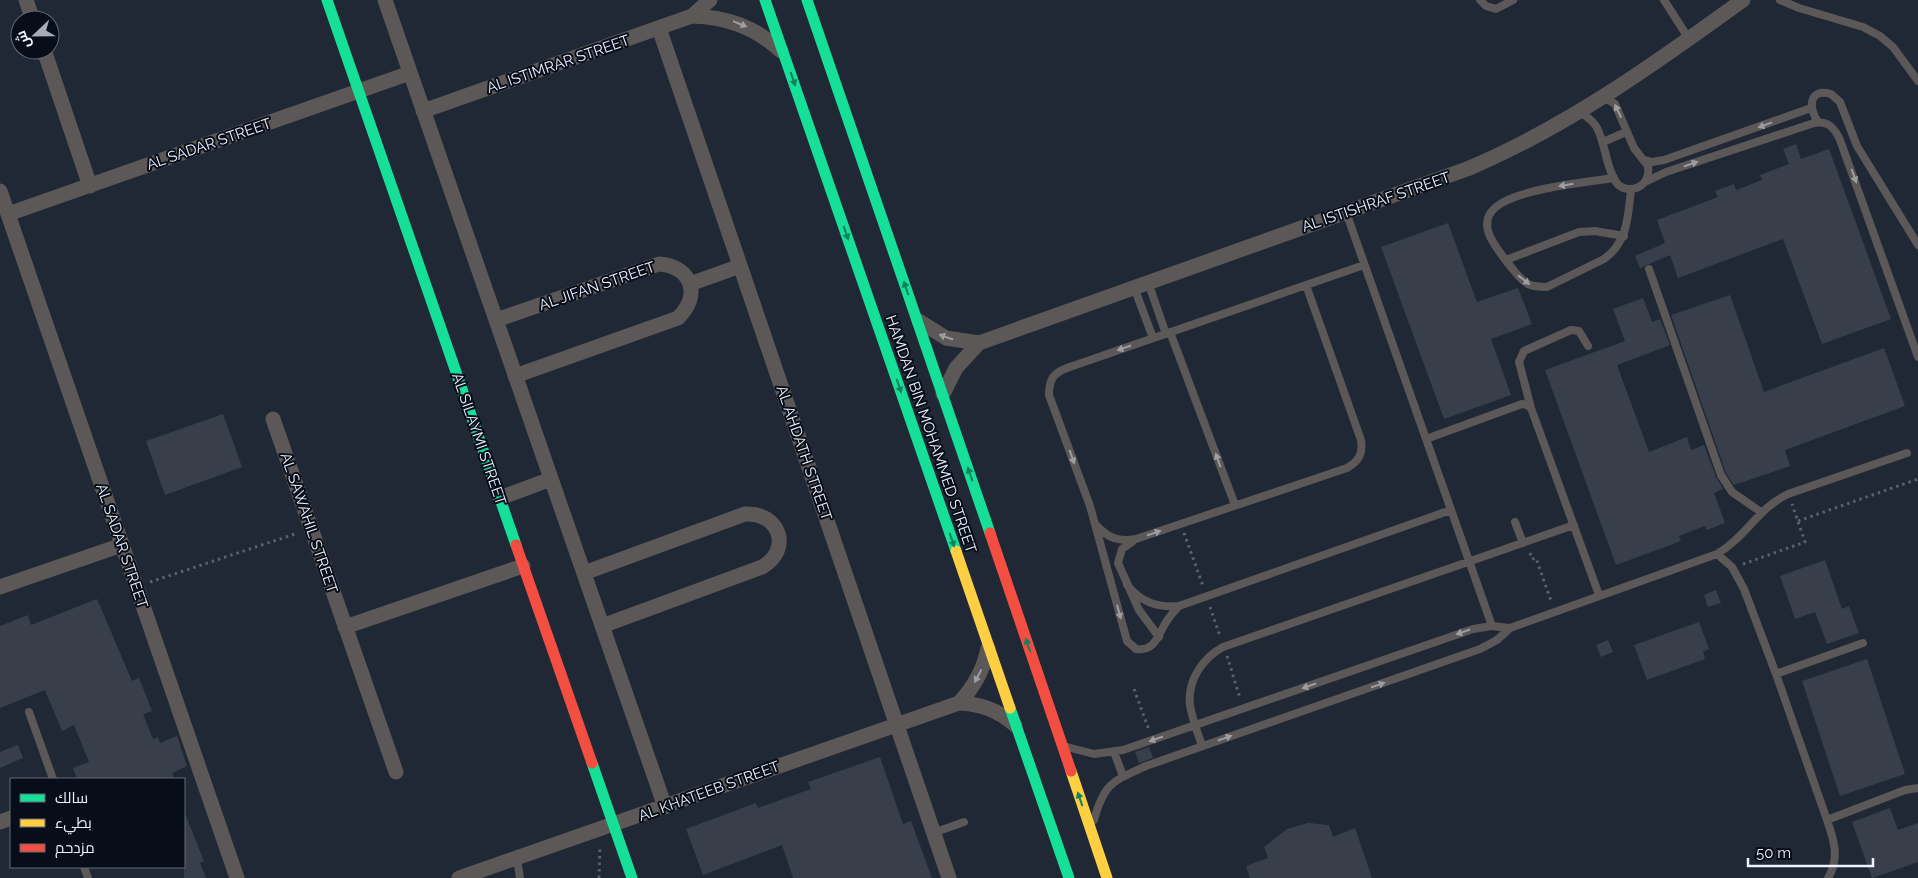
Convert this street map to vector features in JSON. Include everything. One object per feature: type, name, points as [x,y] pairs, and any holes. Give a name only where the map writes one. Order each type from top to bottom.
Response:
[{"type":"main road","name":"AL SILAYMI STREET","points":[[327,0],[632,878]]},
{"type":"main road","name":"HAMDAN BIN MOHAMMED STREET","points":[[765,0],[1069,878]]},
{"type":"main road","name":"HAMDAN BIN MOHAMMED STREET","points":[[807,0],[1107,878]]},
{"type":"street","points":[[385,0],[664,807]]},
{"type":"street","name":"AL ISTIMRAR STREET","points":[[423,111],[692,16],[710,0]]},
{"type":"street","name":"AL ISTISHRAF STREET","points":[[943,394],[956,368],[979,343],[1490,160],[1602,96],[1689,39],[1743,0]]},
{"type":"street","name":"AL ISTIMRAR STREET","points":[[692,16],[713,17],[752,29],[784,55]]},
{"type":"street","name":"AL AHDATH STREET","points":[[659,28],[948,878]]},
{"type":"street","points":[[47,60],[90,186]]},
{"type":"street","name":"AL SADAR STREET","points":[[8,214],[410,73]]},
{"type":"street","name":"AL SADAR STREET","points":[[0,191],[237,878]]},
{"type":"street","name":"AL JIFAN STREET","points":[[496,320],[659,264],[671,264],[679,269],[686,276],[690,284]]},
{"type":"street","points":[[515,376],[678,318],[686,310],[690,301],[690,284],[740,266]]},
{"type":"street","name":"AL ISTISHRAF STREET","points":[[917,320],[946,338],[979,343]]},
{"type":"street","name":"AL SAWAHIL STREET","points":[[273,419],[396,772]]},
{"type":"street","points":[[500,498],[551,479]]},
{"type":"street","points":[[584,573],[745,514],[764,516],[772,522],[777,530],[780,542],[778,551],[769,563],[762,567],[602,626]]},
{"type":"street","points":[[0,587],[122,545]]},
{"type":"street","points":[[345,627],[523,566]]},
{"type":"street","points":[[959,703],[968,693],[981,671],[988,645]]},
{"type":"street","name":"AL KHATEEB STREET","points":[[459,878],[959,703],[984,706],[1007,718],[1016,726]]},
{"type":"lane","points":[[1480,0],[1486,6],[1496,9],[1513,0]]},
{"type":"lane","points":[[1664,0],[1689,39]]},
{"type":"lane","points":[[1780,0],[1799,8],[1863,27],[1880,36],[1893,47],[1918,81]]},
{"type":"lane","points":[[1818,122],[1811,108],[1814,97],[1819,93],[1831,94],[1840,102],[1858,146],[1918,245]]},
{"type":"lane","points":[[1602,96],[1615,104],[1634,148],[1645,160],[1649,171],[1645,182]]},
{"type":"lane","points":[[1645,160],[1658,162],[1811,108]]},
{"type":"lane","points":[[1578,111],[1591,120],[1603,142],[1614,178],[1621,187],[1631,189],[1666,172],[1818,122],[1828,124],[1836,131],[1918,357]]},
{"type":"lane","points":[[1836,131],[1849,125]]},
{"type":"lane","points":[[1603,142],[1626,132]]},
{"type":"lane","points":[[1614,178],[1534,191],[1504,202],[1495,207],[1489,216],[1488,236],[1524,281],[1538,287],[1547,287],[1604,259],[1612,253],[1624,236],[1631,189]]},
{"type":"lane","points":[[1346,212],[1492,626]]},
{"type":"lane","points":[[1506,260],[1579,232],[1595,231],[1624,236]]},
{"type":"lane","points":[[1179,606],[1166,622],[1159,637],[1149,648],[1142,650],[1131,646],[1127,641],[1095,524],[1049,395],[1049,386],[1052,378],[1058,371],[1364,264]]},
{"type":"lane","points":[[1649,269],[1721,475],[1732,492],[1761,512]]},
{"type":"lane","points":[[1141,285],[1168,333],[1235,505]]},
{"type":"lane","points":[[1141,285],[1153,338]]},
{"type":"lane","points":[[1095,524],[1116,540],[1136,539],[1355,464],[1360,457],[1362,449],[1361,440],[1306,285]]},
{"type":"lane","points":[[1588,346],[1579,332],[1571,330],[1524,351],[1519,362],[1531,408],[1599,595]]},
{"type":"lane","points":[[1426,439],[1522,404],[1531,408]]},
{"type":"lane","points":[[1091,831],[1102,794],[1112,782],[1123,776],[1202,746],[1480,649],[1497,640],[1510,628],[1718,554],[1741,536],[1761,512],[1774,501],[1788,494],[1907,453]]},
{"type":"lane","points":[[1127,585],[1134,594],[1155,605],[1179,606],[1451,510]]},
{"type":"lane","points":[[1515,522],[1524,542]]},
{"type":"lane","points":[[1202,746],[1190,705],[1190,696],[1198,671],[1209,657],[1224,647],[1574,525]]},
{"type":"lane","points":[[1136,539],[1122,549],[1118,557],[1118,563],[1120,571],[1147,622],[1159,637]]},
{"type":"lane","points":[[1718,554],[1732,567],[1744,589],[1835,843],[1835,858],[1828,878]]},
{"type":"lane","points":[[1062,745],[1094,754],[1114,752],[1473,629],[1492,626],[1510,628]]},
{"type":"lane","points":[[1776,674],[1863,643]]},
{"type":"lane","points":[[29,712],[53,778]]},
{"type":"lane","points":[[1114,752],[1123,776]]},
{"type":"lane","points":[[1827,820],[1905,790],[1918,788]]},
{"type":"lane","points":[[933,833],[964,822]]},
{"type":"lane","points":[[517,858],[520,878]]},
{"type":"path","points":[[1798,521],[1918,479]]},
{"type":"path","points":[[1732,567],[1805,542],[1788,494]]},
{"type":"path","points":[[1181,524],[1244,708]]},
{"type":"path","points":[[136,586],[311,528]]},
{"type":"path","points":[[1524,542],[1532,559],[1536,558],[1554,611]]},
{"type":"path","points":[[1134,689],[1153,740]]},
{"type":"building","points":[[1796,144],[1801,159],[1829,149],[1891,319],[1822,344],[1783,239],[1678,278],[1670,255],[1640,268],[1635,256],[1665,243],[1657,220],[1718,197],[1715,191],[1734,184],[1736,190],[1762,180],[1760,175],[1789,164],[1783,149]]},
{"type":"building","points":[[1448,223],[1477,302],[1518,288],[1532,324],[1491,339],[1511,395],[1444,419],[1381,247]]},
{"type":"building","points":[[1730,295],[1764,392],[1884,348],[1905,406],[1785,450],[1790,466],[1734,485],[1726,473],[1671,315]]},
{"type":"building","points":[[1643,298],[1652,322],[1660,319],[1670,345],[1617,365],[1649,452],[1687,437],[1691,450],[1704,445],[1716,477],[1723,489],[1714,493],[1725,523],[1707,530],[1705,526],[1679,536],[1681,541],[1616,565],[1545,370],[1625,341],[1613,309]]},
{"type":"building","points":[[223,414],[242,467],[165,495],[146,441]]},
{"type":"building","points":[[1825,560],[1842,609],[1849,606],[1859,633],[1827,644],[1815,612],[1795,619],[1780,576]]},
{"type":"building","points":[[1716,590],[1721,603],[1708,607],[1704,595]]},
{"type":"building","points":[[97,599],[132,681],[139,678],[152,711],[143,714],[153,739],[158,737],[160,743],[177,736],[187,766],[172,773],[174,778],[77,778],[73,768],[89,762],[74,725],[62,731],[45,690],[0,708],[0,626],[28,615],[31,625]]},
{"type":"building","points":[[1699,622],[1709,649],[1703,652],[1705,659],[1647,680],[1634,645]]},
{"type":"building","points":[[1608,640],[1613,652],[1601,657],[1596,645]]},
{"type":"building","points":[[1867,659],[1905,774],[1840,796],[1802,681]]},
{"type":"building","points":[[18,745],[23,758],[0,768],[0,752]]},
{"type":"building","points":[[1149,747],[1153,758],[1139,763],[1135,752]]},
{"type":"building","points":[[880,757],[903,824],[911,821],[932,878],[793,878],[782,845],[703,875],[686,829],[756,803],[758,808],[811,789],[808,782]]},
{"type":"building","points":[[1890,808],[1898,830],[1918,823],[1918,862],[1872,878],[1852,822]]},
{"type":"building","points":[[185,814],[204,861],[200,863],[206,878],[184,878]]},
{"type":"building","points":[[1308,823],[1329,825],[1333,837],[1355,828],[1372,878],[1250,878],[1246,866],[1268,858],[1264,847],[1287,829]]},
{"type":"traffic: fast","points":[[327,0],[516,545]]},
{"type":"traffic: fast","points":[[765,0],[956,551]]},
{"type":"traffic: fast","points":[[807,0],[990,533]]},
{"type":"traffic: fast","points":[[1010,708],[1069,878]]},
{"type":"traffic: fast","points":[[592,763],[632,878]]},
{"type":"traffic: slow","points":[[956,551],[1010,708]]},
{"type":"traffic: slow","points":[[1071,771],[1107,878]]},
{"type":"traffic: jam","points":[[990,533],[1071,771]]},
{"type":"traffic: jam","points":[[516,545],[592,763]]}]
